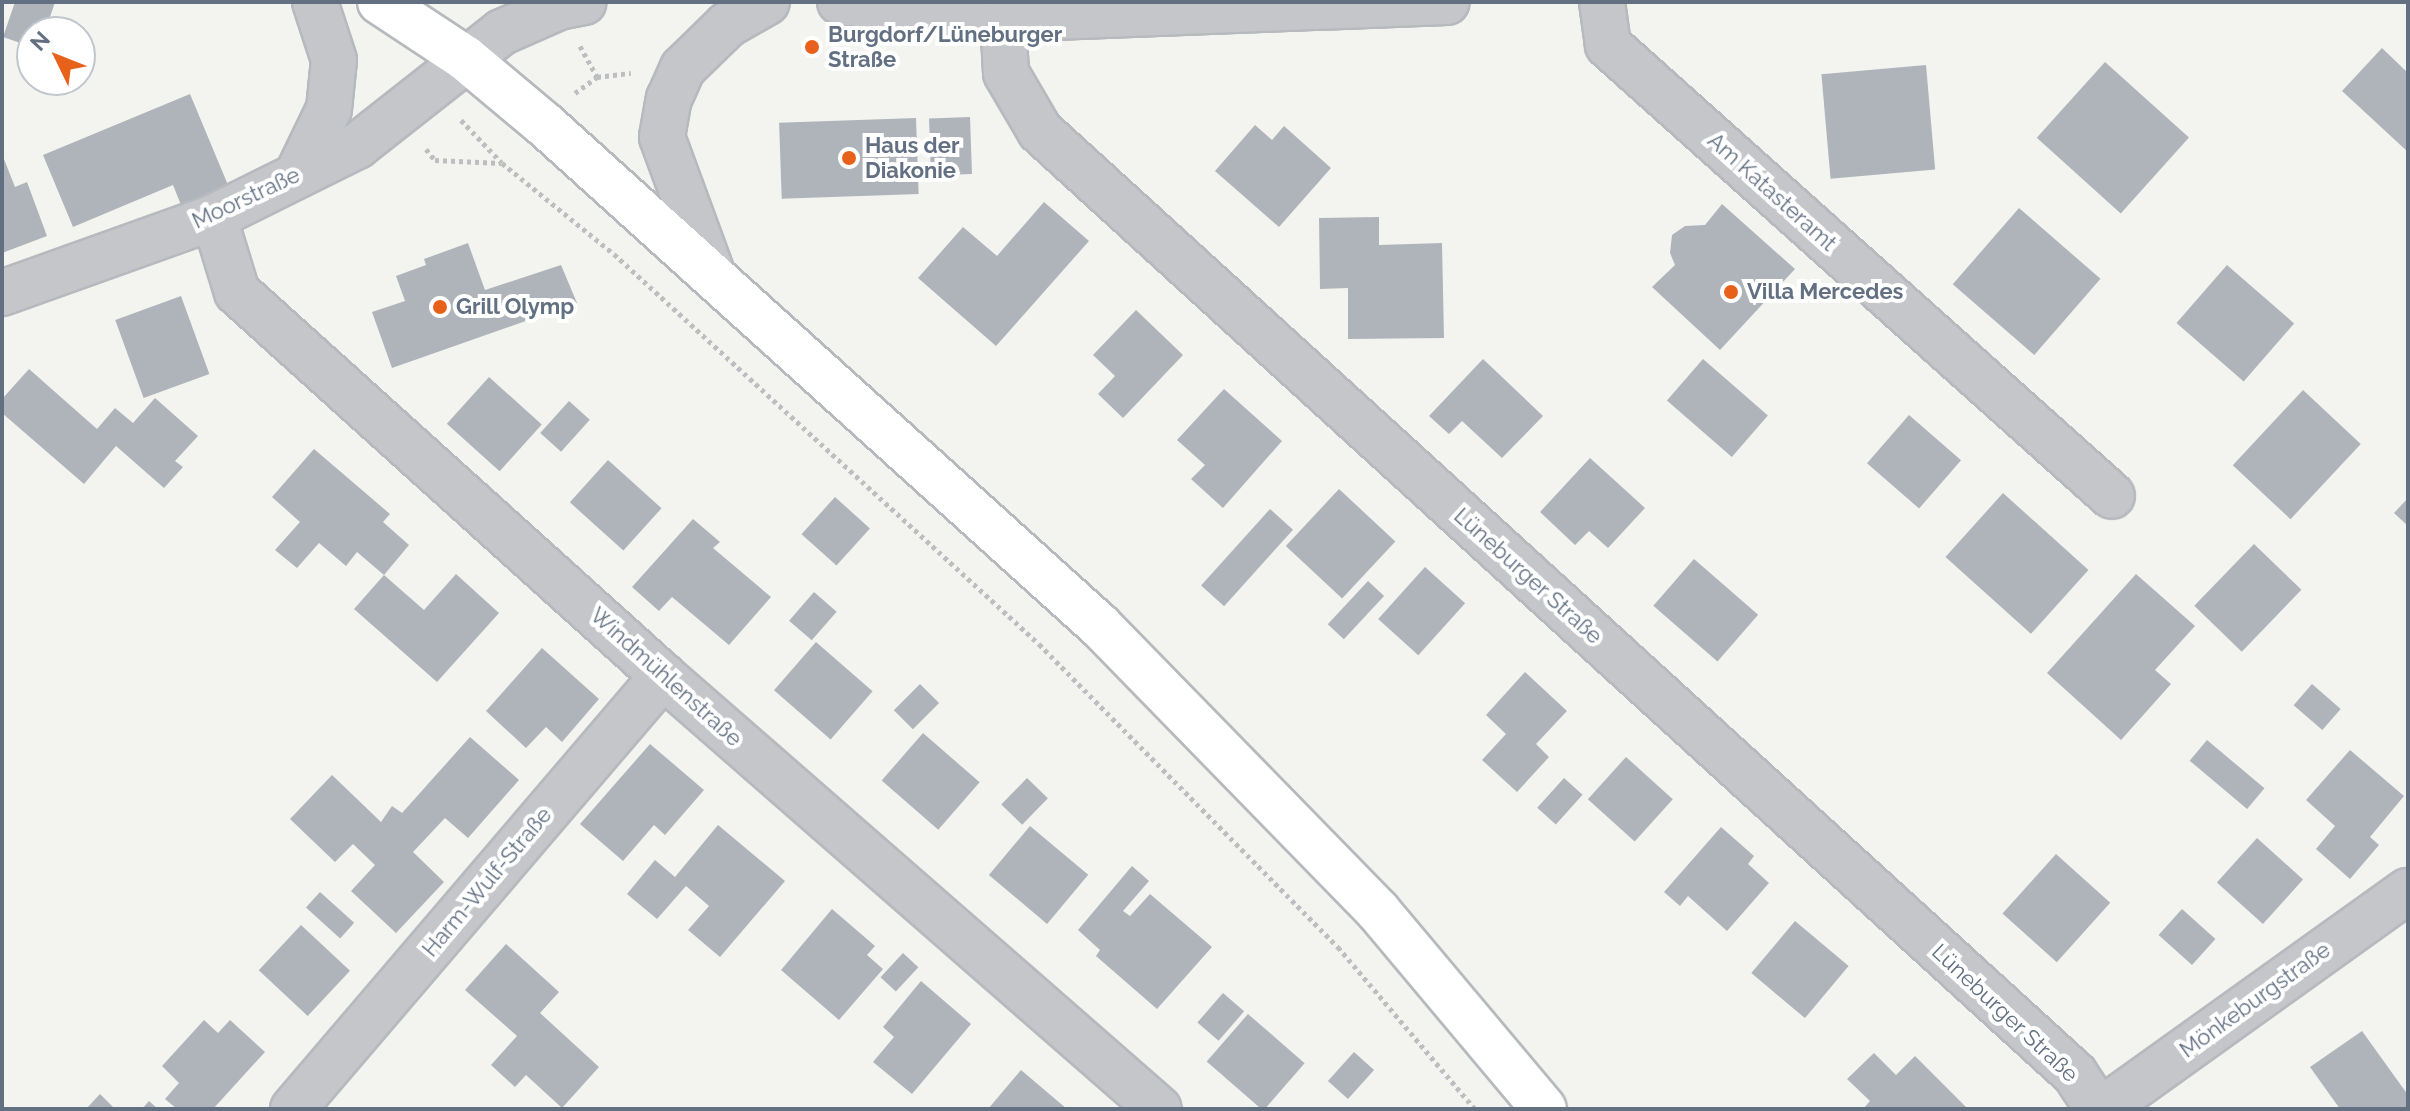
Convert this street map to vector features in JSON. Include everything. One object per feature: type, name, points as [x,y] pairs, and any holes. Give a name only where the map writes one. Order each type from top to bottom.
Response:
[{"type":"main road","points":[[380,2],[465,58],[712,273],[1111,637],[1378,911],[1544,1109]]},
{"type":"street","points":[[298,173],[329,109],[334,60],[315,2]]},
{"type":"street","name":"Moorstraße","points":[[2,293],[214,217],[357,146],[400,115],[425,89],[502,32],[559,7],[584,2]]},
{"type":"street","points":[[712,273],[662,137],[669,99],[683,68],[727,25],[767,2]]},
{"type":"street","points":[[840,2],[1003,19],[1447,2]]},
{"type":"street","name":"Am Katasteramt","points":[[1602,2],[1608,45],[2112,496]]},
{"type":"street","name":"Lüneburger Straße","points":[[1003,19],[1006,73],[1040,131],[2075,1074],[2100,1109]]},
{"type":"street","name":"Windmühlenstraße","points":[[214,217],[237,292],[663,676],[1159,1109]]},
{"type":"street","name":"Harm-Wulf-Straße","points":[[313,1102],[663,676]]},
{"type":"street","name":"Mönkeburgstraße","points":[[2100,1109],[2408,891]]},
{"type":"path","points":[[425,89],[502,163],[614,254],[1039,644],[1338,947],[1475,1109]]},
{"type":"path","points":[[502,163],[509,158]]},
{"type":"building","points":[[15,2],[55,2],[50,16],[16,16],[16,41],[3,37]]},
{"type":"building","points":[[2382,48],[2408,73],[2408,152],[2342,91]]},
{"type":"building","points":[[2105,62],[2189,138],[2121,213],[2037,138]]},
{"type":"building","points":[[1926,65],[1935,170],[1831,179],[1821,74]]},
{"type":"building","points":[[190,94],[228,185],[181,205],[173,185],[73,227],[43,155]]},
{"type":"building","points":[[970,117],[972,174],[931,175],[929,118]]},
{"type":"building","name":"Haus der Diakonie","points":[[916,118],[919,194],[782,199],[779,123]]},
{"type":"building","points":[[1255,125],[1272,140],[1284,126],[1331,168],[1279,227],[1215,171]]},
{"type":"building","points":[[2,154],[15,187],[27,182],[47,236],[2,253]]},
{"type":"building","points":[[1044,202],[1089,241],[996,346],[918,278],[963,227],[997,256]]},
{"type":"building","points":[[1722,204],[1795,269],[1720,350],[1652,287],[1675,265],[1670,253],[1672,235],[1685,226],[1705,225]]},
{"type":"building","points":[[2019,208],[2101,279],[2034,355],[1953,284]]},
{"type":"building","points":[[1379,217],[1379,245],[1442,243],[1444,338],[1348,339],[1348,288],[1320,289],[1319,218]]},
{"type":"building","name":"Grill Olymp","points":[[468,243],[485,290],[561,265],[577,303],[392,368],[372,312],[405,301],[396,276],[426,265],[424,259]]},
{"type":"building","points":[[2227,265],[2294,323],[2244,382],[2176,323]]},
{"type":"building","points":[[181,296],[209,374],[144,398],[115,320]]},
{"type":"building","points":[[1136,310],[1183,355],[1123,418],[1098,394],[1115,376],[1093,355]]},
{"type":"building","points":[[1483,359],[1543,416],[1502,458],[1462,421],[1449,434],[1429,416]]},
{"type":"building","points":[[1703,359],[1768,415],[1732,457],[1667,401]]},
{"type":"building","points":[[29,369],[97,429],[115,408],[133,423],[155,398],[198,436],[175,461],[183,467],[164,488],[116,446],[84,484],[2,413],[2,399]]},
{"type":"building","points":[[489,377],[542,425],[500,471],[447,424]]},
{"type":"building","points":[[1224,389],[1282,441],[1223,508],[1191,479],[1205,465],[1177,440]]},
{"type":"building","points":[[2303,390],[2361,444],[2291,519],[2233,465]]},
{"type":"building","points":[[569,401],[590,420],[561,452],[540,433]]},
{"type":"building","points":[[1909,415],[1961,460],[1919,509],[1867,463]]},
{"type":"building","points":[[314,449],[390,514],[383,522],[409,545],[384,575],[357,552],[346,566],[319,543],[297,568],[275,550],[300,522],[272,497]]},
{"type":"building","points":[[1590,458],[1645,508],[1608,548],[1589,531],[1575,545],[1540,512]]},
{"type":"building","points":[[608,460],[662,508],[623,551],[570,502]]},
{"type":"building","points":[[1339,489],[1395,542],[1342,599],[1286,546]]},
{"type":"building","points":[[2003,493],[2088,570],[2031,634],[1945,557]]},
{"type":"building","points":[[835,497],[870,528],[836,566],[802,534]]},
{"type":"building","points":[[2408,498],[2408,526],[2394,513]]},
{"type":"building","points":[[1270,509],[1293,530],[1224,606],[1201,586]]},
{"type":"building","points":[[693,519],[720,542],[713,548],[771,597],[729,645],[672,597],[659,611],[632,587]]},
{"type":"building","points":[[2254,544],[2301,590],[2242,652],[2194,606]]},
{"type":"building","points":[[1694,559],[1758,615],[1717,662],[1653,606]]},
{"type":"building","points":[[1425,567],[1465,603],[1418,655],[1378,619]]},
{"type":"building","points":[[456,574],[499,613],[437,682],[354,609],[384,575],[424,610]]},
{"type":"building","points":[[2136,574],[2195,626],[2155,670],[2171,684],[2121,740],[2047,673]]},
{"type":"building","points":[[1368,581],[1384,596],[1344,639],[1328,624]]},
{"type":"building","points":[[814,592],[837,612],[812,640],[789,621]]},
{"type":"building","points":[[816,642],[873,691],[831,740],[774,690]]},
{"type":"building","points":[[542,648],[599,699],[562,742],[546,727],[526,748],[486,711]]},
{"type":"building","points":[[1525,672],[1567,711],[1536,744],[1549,757],[1517,792],[1482,760],[1506,734],[1486,715]]},
{"type":"building","points":[[920,684],[939,703],[913,729],[894,710]]},
{"type":"building","points":[[2312,684],[2341,709],[2322,730],[2294,705]]},
{"type":"building","points":[[923,733],[980,782],[938,830],[882,781]]},
{"type":"building","points":[[470,737],[519,780],[468,838],[445,818],[413,852],[444,882],[396,933],[351,891],[375,865],[353,844],[335,862],[290,819],[332,775],[381,822],[392,806],[402,813]]},
{"type":"building","points":[[2207,740],[2264,788],[2247,809],[2190,761]]},
{"type":"building","points":[[650,744],[704,790],[665,835],[654,825],[623,861],[580,824]]},
{"type":"building","points":[[2350,750],[2404,796],[2370,837],[2379,845],[2350,879],[2316,849],[2335,826],[2306,800]]},
{"type":"building","points":[[1626,757],[1673,799],[1635,842],[1588,799]]},
{"type":"building","points":[[1027,778],[1048,798],[1022,825],[1001,805]]},
{"type":"building","points":[[1564,778],[1583,795],[1556,824],[1537,808]]},
{"type":"building","points":[[718,825],[785,881],[720,957],[688,930],[709,906],[686,886],[657,919],[627,894],[655,860],[675,877]]},
{"type":"building","points":[[1030,826],[1088,875],[1047,924],[989,875]]},
{"type":"building","points":[[1721,827],[1754,856],[1748,864],[1769,883],[1727,931],[1688,896],[1680,906],[1664,892]]},
{"type":"building","points":[[2257,838],[2303,879],[2263,924],[2217,883]]},
{"type":"building","points":[[2056,854],[2110,903],[2057,962],[2002,913]]},
{"type":"building","points":[[1132,866],[1149,881],[1123,911],[1130,916],[1150,894],[1212,947],[1157,1009],[1096,956],[1100,950],[1078,930]]},
{"type":"building","points":[[320,892],[354,923],[340,938],[306,908]]},
{"type":"building","points":[[832,909],[875,946],[867,955],[883,969],[839,1020],[781,970]]},
{"type":"building","points":[[2182,909],[2215,939],[2192,965],[2159,935]]},
{"type":"building","points":[[1795,921],[1849,966],[1805,1018],[1751,973]]},
{"type":"building","points":[[301,925],[350,971],[308,1016],[259,970]]},
{"type":"building","points":[[506,944],[559,992],[540,1013],[599,1067],[562,1108],[526,1075],[515,1087],[491,1065],[517,1036],[465,990]]},
{"type":"building","points":[[903,953],[918,967],[896,991],[880,977]]},
{"type":"building","points":[[921,981],[971,1024],[912,1094],[873,1062],[894,1037],[883,1027]]},
{"type":"building","points":[[1223,993],[1244,1011],[1219,1041],[1197,1022]]},
{"type":"building","points":[[1248,1014],[1305,1063],[1265,1109],[1261,1109],[1207,1062]]},
{"type":"building","points":[[204,1020],[218,1033],[230,1020],[265,1052],[213,1109],[177,1109],[165,1099],[179,1083],[162,1066]]},
{"type":"building","points":[[2362,1031],[2408,1095],[2408,1109],[2340,1109],[2310,1067]]},
{"type":"building","points":[[1354,1052],[1374,1070],[1348,1099],[1328,1081]]},
{"type":"building","points":[[1874,1053],[1896,1075],[1915,1056],[1968,1109],[1863,1109],[1870,1101],[1847,1079]]},
{"type":"building","points":[[1021,1070],[1067,1109],[988,1109]]},
{"type":"building","points":[[100,1094],[115,1109],[86,1109]]},
{"type":"building","points":[[149,1101],[158,1109],[142,1109]]},
{"type":"place","name":"Burgdorf/Lüneburger Straße","points":[[812,47]]},
{"type":"place","name":"Haus der Diakonie","points":[[849,158]]},
{"type":"place","name":"Villa Mercedes","points":[[1731,292]]},
{"type":"place","name":"Grill Olymp","points":[[440,307]]}]
